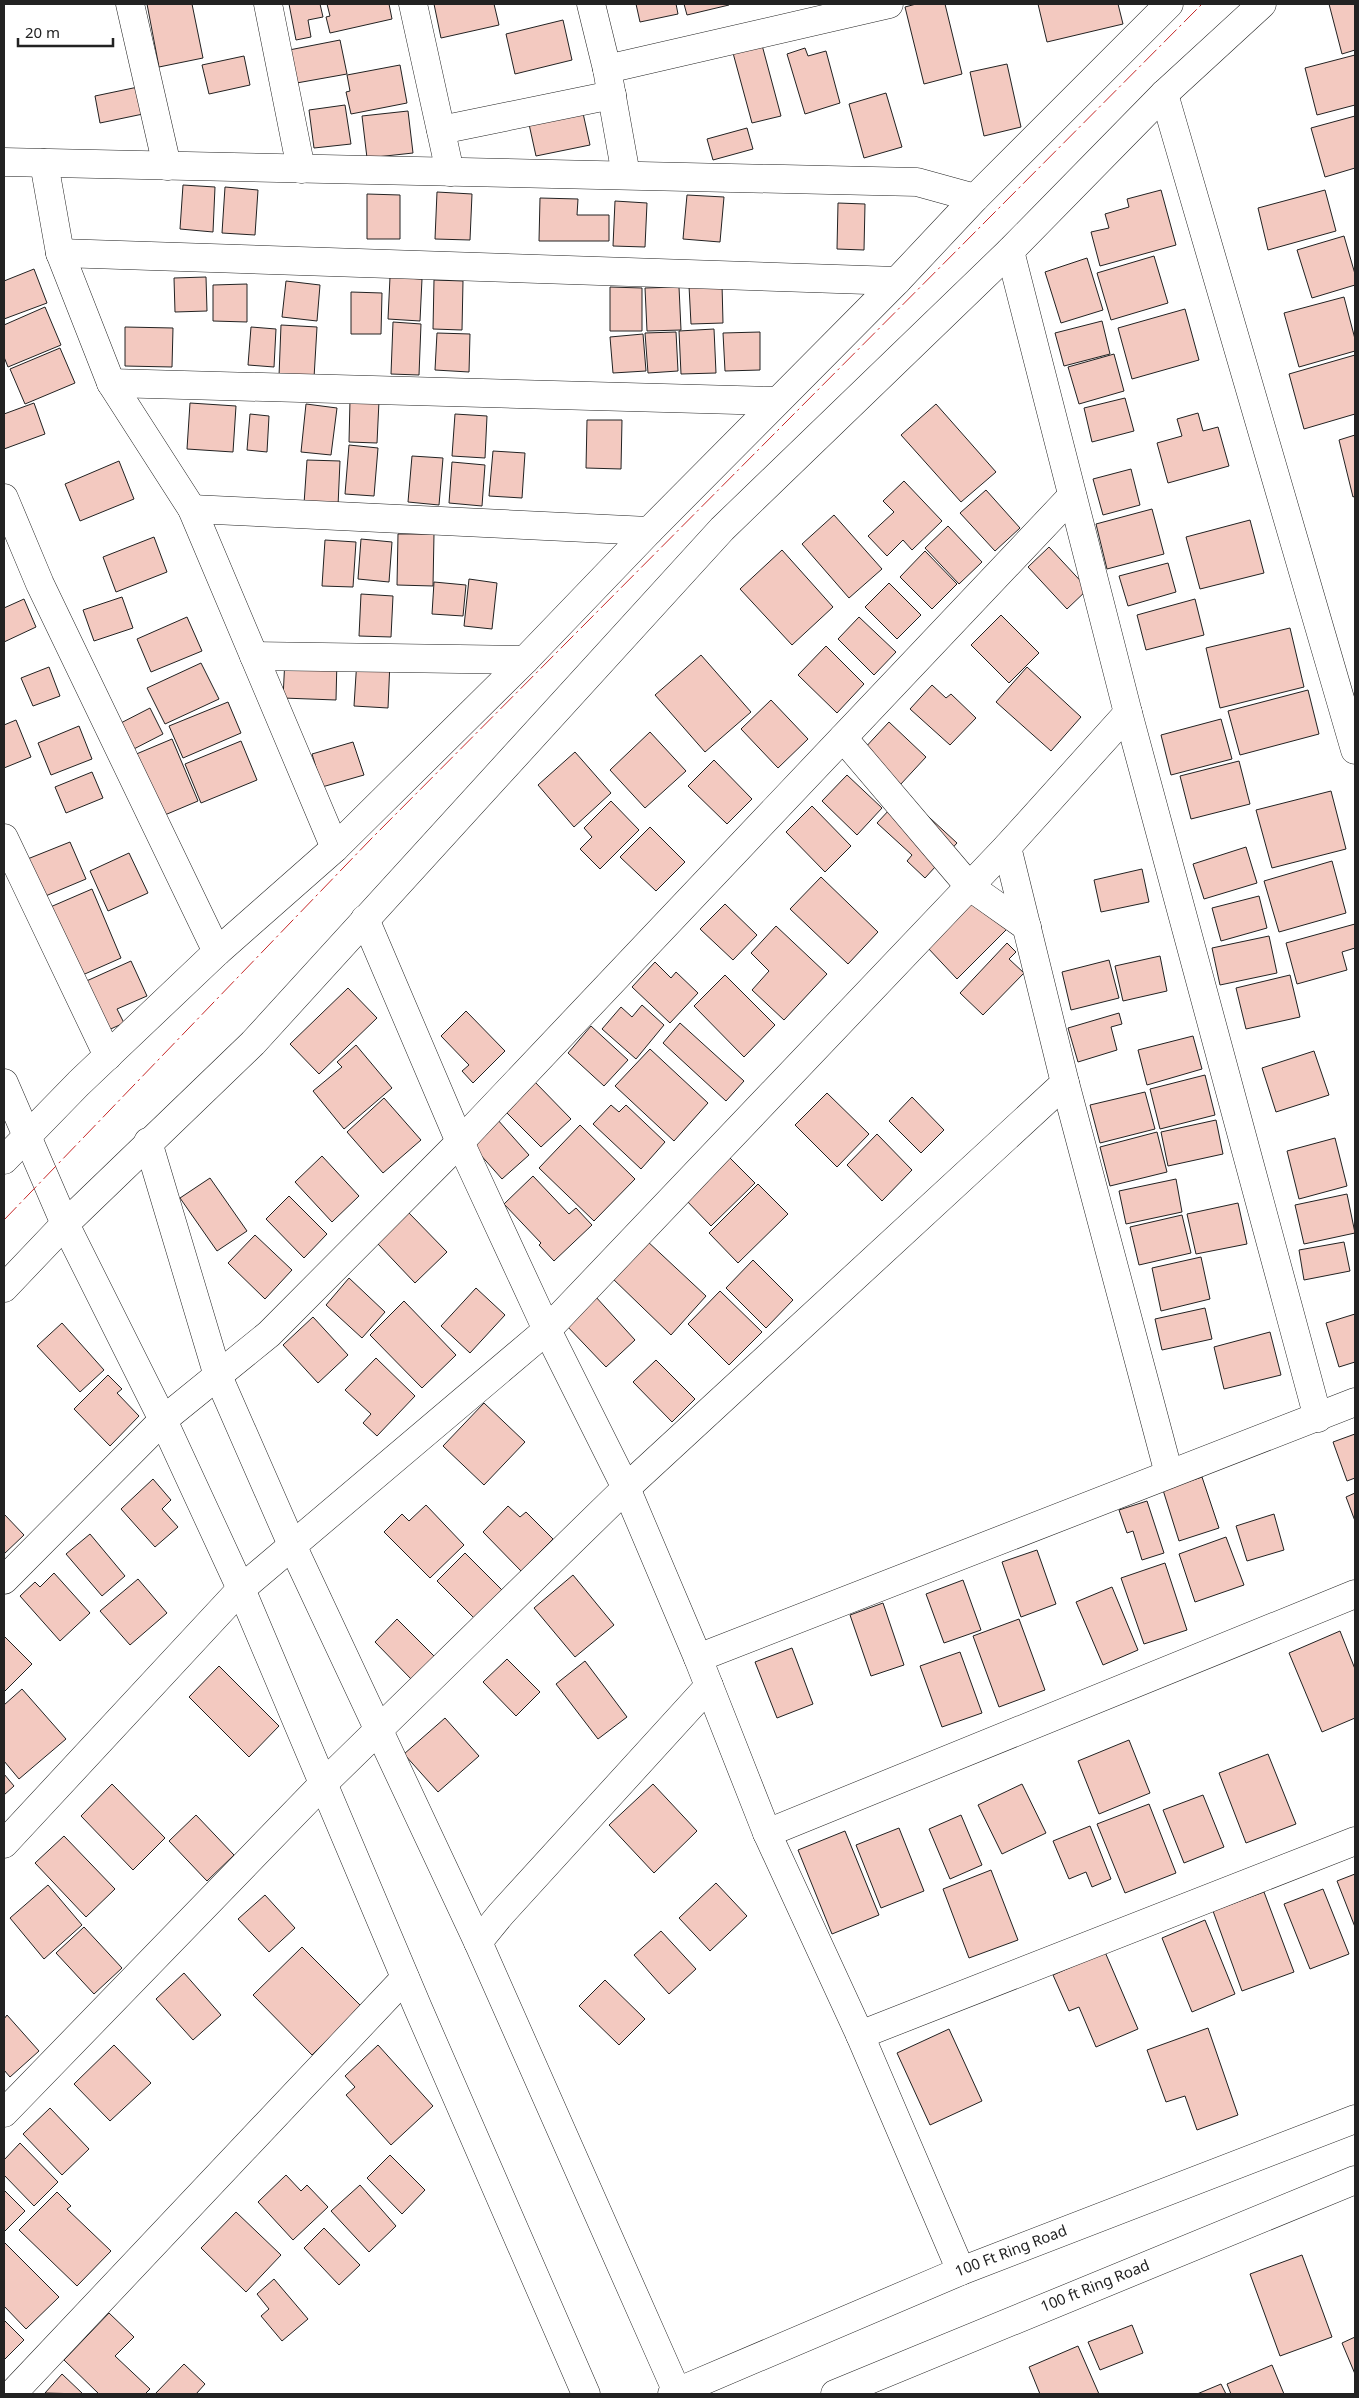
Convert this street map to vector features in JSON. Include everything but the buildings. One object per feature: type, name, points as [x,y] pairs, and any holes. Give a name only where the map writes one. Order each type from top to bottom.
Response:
[{"type":"street","points":[[130,4],[167,166]]},
{"type":"street","points":[[268,4],[301,169]]},
{"type":"street","points":[[413,4],[450,172]]},
{"type":"street","points":[[591,4],[610,82],[626,175]]},
{"type":"street","points":[[441,130],[889,4]]},
{"type":"street","points":[[4,1160],[79,1083],[217,952],[334,848],[525,660],[648,530],[897,281],[975,198],[1169,4]]},
{"type":"street","points":[[4,1288],[65,1224],[86,1206],[148,1142],[253,1043],[722,529],[1010,251],[1164,94],[1262,4]]},
{"type":"street","points":[[1164,94],[1355,750]]},
{"type":"street","points":[[4,162],[917,182],[975,198]]},
{"type":"street","points":[[44,163],[60,253],[111,383],[192,509],[334,848]]},
{"type":"street","points":[[1010,251],[1128,713],[1318,1418]]},
{"type":"street","points":[[60,253],[897,281]]},
{"type":"street","points":[[111,383],[777,401]]},
{"type":"street","points":[[4,1580],[163,1420],[269,1334],[460,1142],[1072,496]]},
{"type":"street","points":[[4,498],[40,584],[217,952]]},
{"type":"street","points":[[192,509],[648,530]]},
{"type":"street","points":[[254,656],[525,660]]},
{"type":"street","points":[[4,1844],[241,1588],[547,1330],[1007,847],[1128,713]]},
{"type":"street","points":[[843,738],[970,886],[1026,928]]},
{"type":"street","points":[[4,838],[108,1056]]},
{"type":"street","points":[[1007,847],[1065,1083],[1169,1474]]},
{"type":"street","points":[[365,920],[460,1142],[547,1330],[626,1488],[698,1658],[767,1833],[860,2035],[961,2271]]},
{"type":"street","points":[[4,1083],[36,1127],[65,1224],[163,1420],[241,1588],[405,1978],[586,2394]]},
{"type":"street","points":[[4,2113],[323,1784],[626,1488],[1065,1083]]},
{"type":"street","points":[[148,1142],[218,1376],[292,1545],[478,1942],[674,2393]]},
{"type":"street","points":[[698,1658],[1355,1402]]},
{"type":"street","points":[[767,1833],[1355,1594]]},
{"type":"street","points":[[478,1942],[501,1914],[709,1686]]},
{"type":"street","points":[[860,2035],[1355,1841]]},
{"type":"street","points":[[12,2394],[405,1978]]},
{"type":"street","name":"100 Ft Ring Road","points":[[674,2393],[961,2271],[1355,2119]]},
{"type":"street","name":"100 ft Ring Road","points":[[835,2394],[1355,2180]]},
{"type":"power","points":[[4,1220],[371,839],[1202,4]]}]
